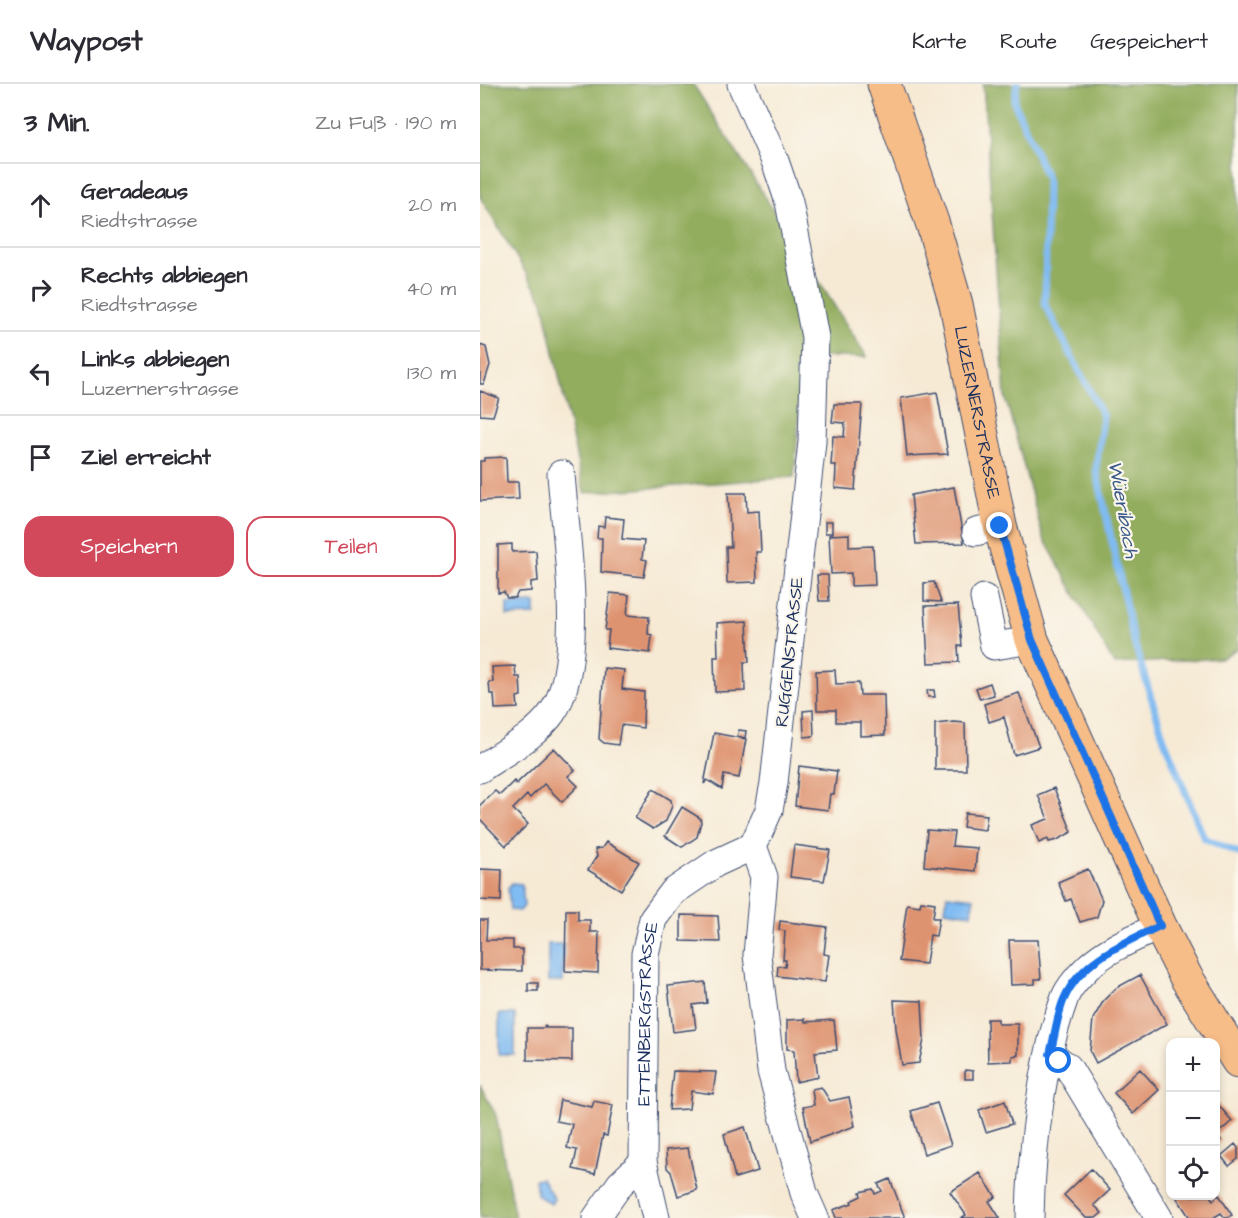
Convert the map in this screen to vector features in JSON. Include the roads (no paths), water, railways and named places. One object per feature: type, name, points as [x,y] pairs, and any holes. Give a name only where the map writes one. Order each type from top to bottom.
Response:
[{"type":"main road","name":"LUZERNERSTRASSE","points":[[884,84],[933,225],[956,304],[973,383],[988,529],[1032,640],[1160,926],[1186,977],[1238,1061]]},
{"type":"street","name":"RUGGENSTRASSE","points":[[741,84],[775,161],[789,202],[815,337],[812,442],[774,783],[769,810],[753,846]]},
{"type":"street","points":[[480,769],[530,735],[553,712],[568,675],[573,636],[561,474]]},
{"type":"street","points":[[984,598],[994,646],[1032,640]]},
{"type":"street","name":"ETTENBERGSTRASSE","points":[[656,1218],[643,1162],[645,954],[653,919],[673,892],[716,862],[753,846]]},
{"type":"street","points":[[753,846],[764,877],[757,955],[771,1071],[804,1193],[814,1218]]},
{"type":"street","points":[[1030,1218],[1035,1137],[1050,1054],[1064,998],[1087,968],[1103,954],[1160,926]]},
{"type":"street","points":[[1050,1054],[1068,1067],[1159,1218]]},
{"type":"street","points":[[596,1218],[620,1184],[643,1162]]},
{"type":"water","points":[[535,603],[535,615],[507,616],[507,604]]},
{"type":"water","points":[[512,883],[522,884],[524,906],[520,911],[510,910],[508,888]]},
{"type":"water","points":[[947,895],[974,898],[971,914],[945,910]]},
{"type":"water","points":[[548,944],[563,944],[563,982],[548,982]]},
{"type":"water","points":[[499,1014],[515,1014],[515,1055],[499,1055]]},
{"type":"water","points":[[542,1178],[554,1199],[551,1204],[537,1195],[535,1179]]},
{"type":"waterway","name":"Wüeribach","points":[[1017,84],[1014,102],[1047,179],[1045,305],[1103,416],[1096,469],[1134,642],[1164,739],[1204,838],[1238,853]]}]
